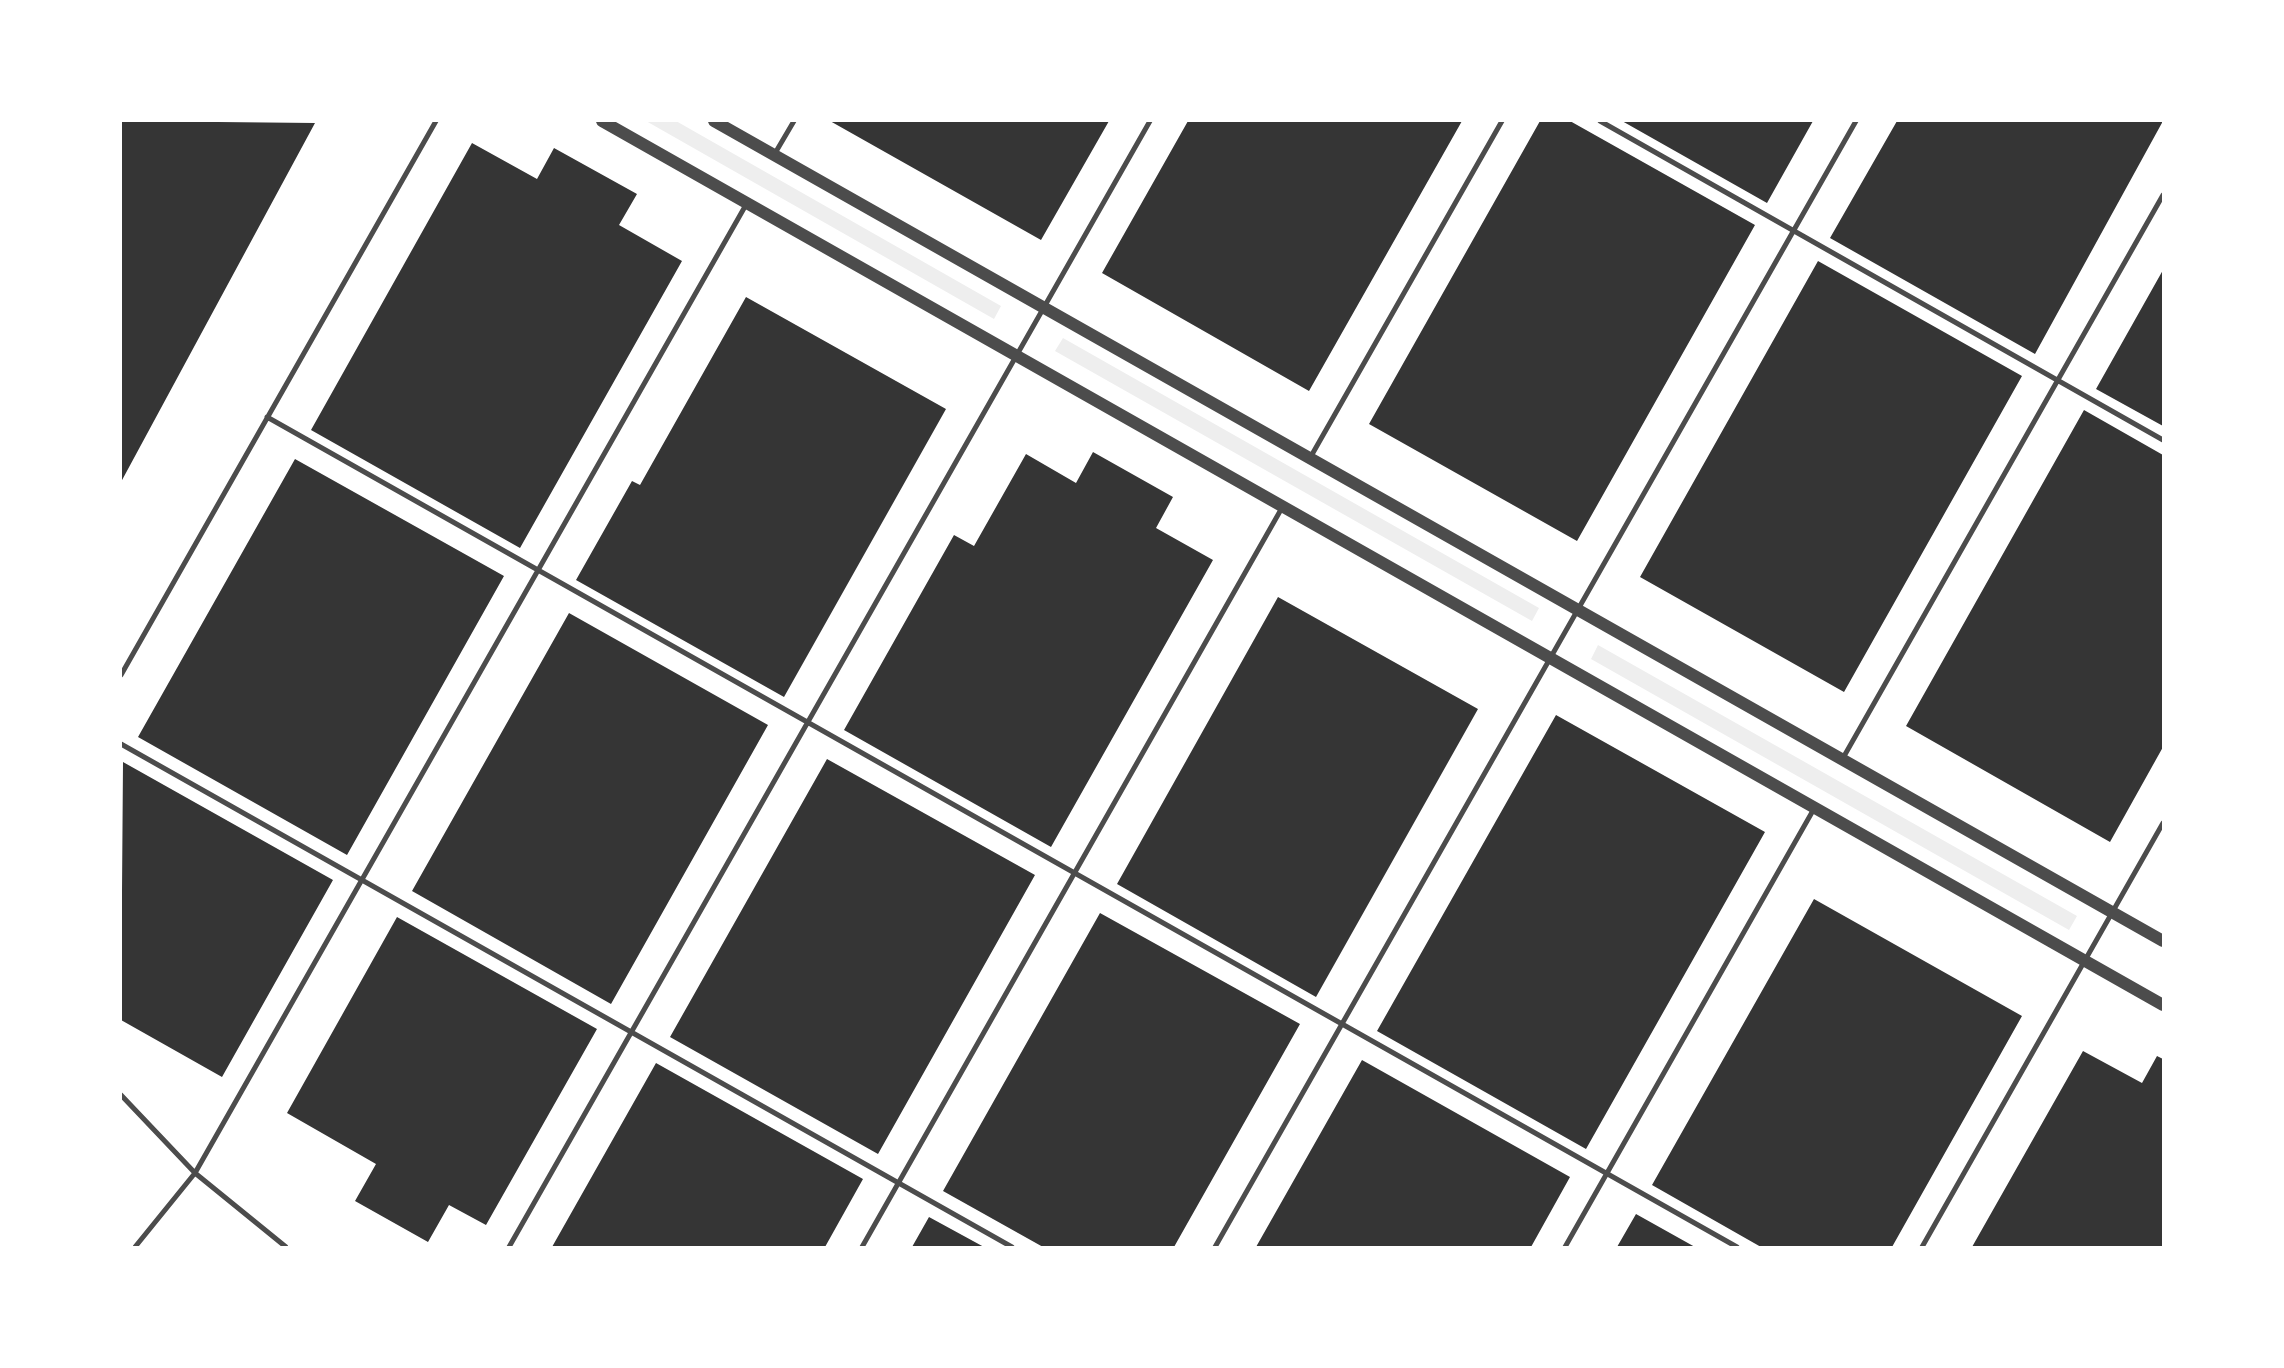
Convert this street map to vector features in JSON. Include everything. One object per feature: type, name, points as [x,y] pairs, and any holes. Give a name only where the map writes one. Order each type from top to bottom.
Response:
[{"type":"street","points":[[602,121],[2163,1004]]},
{"type":"street","points":[[714,121],[2163,941]]},
{"type":"lane","points":[[121,675],[436,121]]},
{"type":"lane","points":[[774,155],[794,121]]},
{"type":"lane","points":[[509,1247],[1150,121]]},
{"type":"lane","points":[[1310,458],[1503,121]]},
{"type":"lane","points":[[1600,121],[2163,440]]},
{"type":"lane","points":[[1215,1247],[1856,121]]},
{"type":"lane","points":[[1843,759],[2163,195]]},
{"type":"lane","points":[[135,1247],[195,1173],[747,203]]},
{"type":"lane","points":[[267,417],[1737,1247]]},
{"type":"lane","points":[[862,1247],[1283,506]]},
{"type":"lane","points":[[121,744],[1012,1247]]},
{"type":"lane","points":[[1564,1247],[1815,807]]},
{"type":"lane","points":[[1922,1247],[2163,823]]},
{"type":"lane","points":[[121,1095],[195,1173],[286,1247]]},
{"type":"shaded area","points":[[646,121],[676,121],[1001,306],[994,319]]},
{"type":"shaded area","points":[[1063,338],[1539,608],[1532,621],[1055,351]]},
{"type":"shaded area","points":[[1598,645],[2077,916],[2069,930],[1591,659]]},
{"type":"building","points":[[121,121],[315,123],[121,482]]},
{"type":"building","points":[[830,121],[1109,121],[1041,240]]},
{"type":"building","points":[[1188,121],[1462,121],[1309,391],[1102,273]]},
{"type":"building","points":[[1540,121],[1570,121],[1755,225],[1577,541],[1369,424]]},
{"type":"building","points":[[1622,121],[1813,121],[1767,203]]},
{"type":"building","points":[[1897,121],[2163,121],[2035,354],[1830,238]]},
{"type":"building","points":[[472,143],[537,179],[554,148],[637,194],[619,225],[682,261],[520,548],[311,430]]},
{"type":"building","points":[[1818,261],[2022,376],[1844,692],[1640,577]]},
{"type":"building","points":[[2163,270],[2163,426],[2096,389]]},
{"type":"building","points":[[746,297],[946,409],[784,697],[576,580],[632,481],[640,485]]},
{"type":"building","points":[[2084,410],[2163,455],[2163,747],[2110,842],[1906,726]]},
{"type":"building","points":[[1093,452],[1173,497],[1156,528],[1213,560],[1051,847],[844,730],[954,535],[974,546],[1026,454],[1076,483]]},
{"type":"building","points":[[295,459],[504,576],[347,855],[138,737]]},
{"type":"building","points":[[1278,597],[1478,709],[1316,997],[1117,884]]},
{"type":"building","points":[[569,613],[768,725],[611,1004],[412,891]]},
{"type":"building","points":[[1556,715],[1765,832],[1586,1149],[1377,1031]]},
{"type":"building","points":[[827,759],[1035,875],[878,1154],[670,1037]]},
{"type":"building","points":[[123,762],[333,880],[222,1077],[121,1020]]},
{"type":"building","points":[[1814,899],[2022,1016],[1892,1247],[1761,1247],[1652,1185]]},
{"type":"building","points":[[1100,913],[1300,1024],[1174,1247],[1043,1247],[943,1191]]},
{"type":"building","points":[[397,917],[597,1029],[486,1225],[449,1205],[428,1242],[355,1201],[376,1164],[287,1113]]},
{"type":"building","points":[[2083,1051],[2142,1083],[2157,1056],[2163,1059],[2163,1247],[1972,1247]]},
{"type":"building","points":[[1362,1060],[1570,1177],[1531,1247],[1256,1247]]},
{"type":"building","points":[[656,1063],[863,1179],[825,1247],[552,1247]]},
{"type":"building","points":[[1636,1214],[1695,1247],[1617,1247]]},
{"type":"building","points":[[929,1217],[984,1247],[912,1247]]}]
